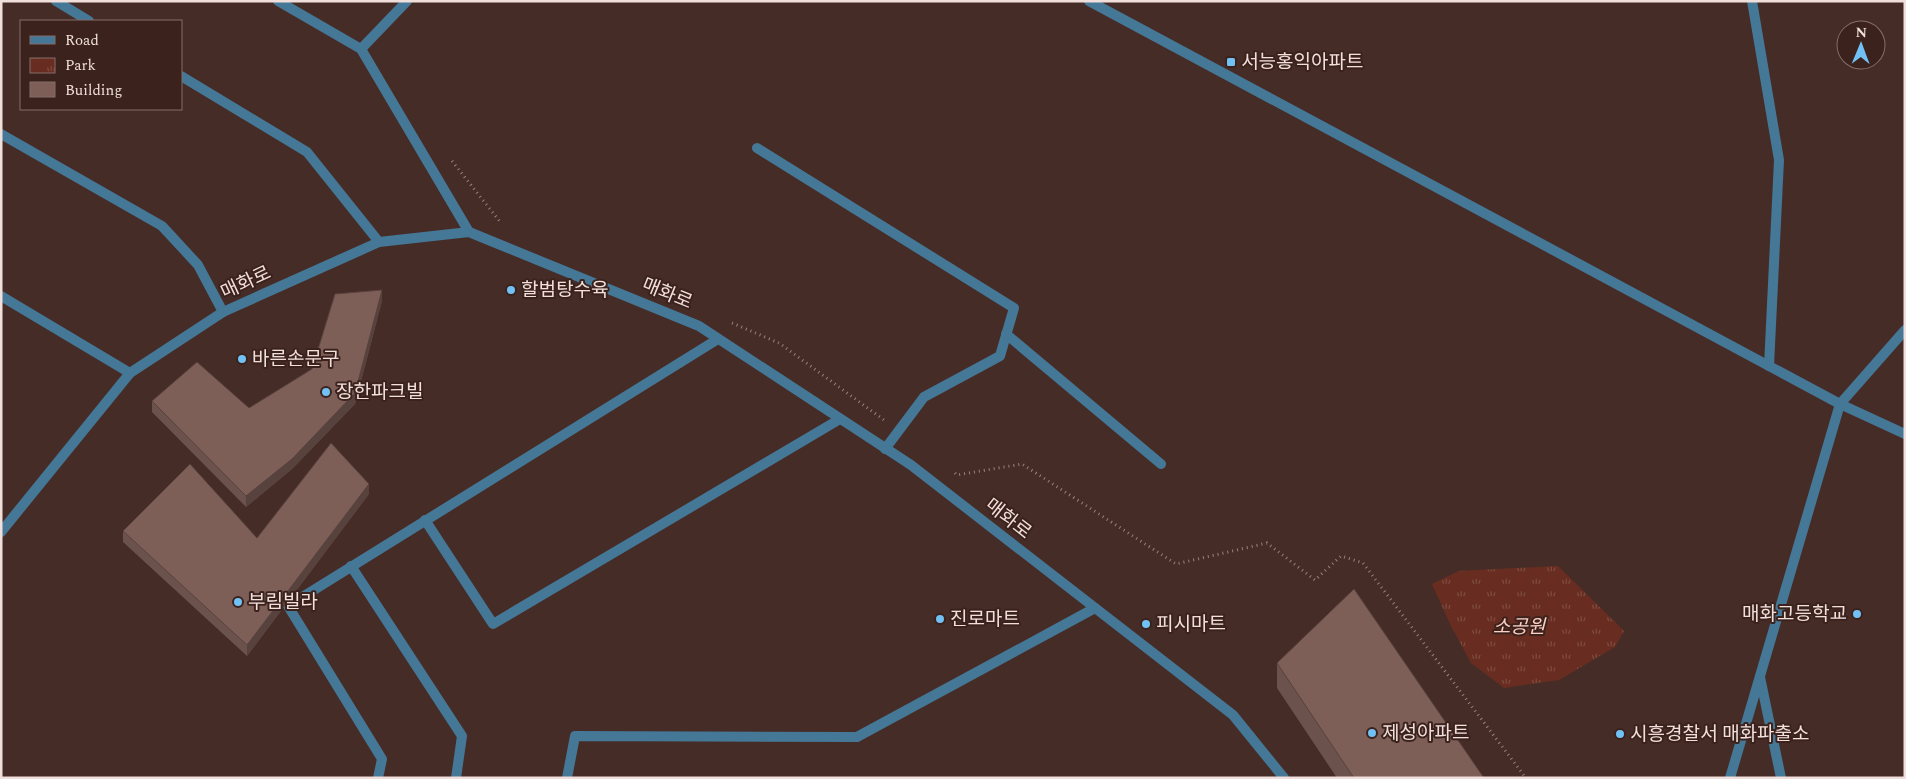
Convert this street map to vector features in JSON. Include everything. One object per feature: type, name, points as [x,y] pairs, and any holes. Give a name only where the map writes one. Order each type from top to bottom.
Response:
[{"type":"street","points":[[56,1],[87,20]]},
{"type":"street","points":[[278,1],[361,50],[470,232]]},
{"type":"street","points":[[361,50],[408,1]]},
{"type":"street","points":[[1089,1],[1840,404],[1905,434]]},
{"type":"street","points":[[1752,1],[1779,160],[1769,366]]},
{"type":"street","points":[[182,77],[307,152],[379,242]]},
{"type":"street","points":[[1,134],[162,226],[198,265],[223,312]]},
{"type":"street","points":[[758,148],[1014,308],[1000,356],[924,396],[885,449]]},
{"type":"street","name":"매화로","points":[[1,532],[130,373],[223,312],[379,242],[470,232],[698,326],[911,465],[1233,715],[1280,776]]},
{"type":"street","points":[[1,296],[130,373]]},
{"type":"street","points":[[1730,778],[1840,404],[1905,330]]},
{"type":"street","points":[[1006,334],[1161,464]]},
{"type":"street","points":[[378,778],[382,759],[288,606],[718,339]]},
{"type":"street","points":[[425,520],[493,624],[840,419]]},
{"type":"street","points":[[351,566],[462,736],[456,778]]},
{"type":"street","points":[[567,778],[575,736],[857,737],[1095,608]]},
{"type":"street","points":[[1760,677],[1781,778]]},
{"type":"path","points":[[446,154],[504,227]]},
{"type":"path","points":[[727,320],[779,343],[888,423]]},
{"type":"path","points":[[949,469],[957,475],[1022,464],[1176,564],[1267,543],[1315,580],[1342,556],[1363,563],[1526,778]]},
{"type":"green space","name":"소공원","points":[[1558,566],[1624,631],[1615,647],[1559,680],[1504,688],[1471,663],[1450,624],[1432,584],[1459,571]]},
{"type":"building","name":"장한파크빌","points":[[382,290],[355,393],[292,459],[246,496],[152,401],[197,362],[249,408],[312,369],[335,294]]},
{"type":"building","name":"부림빌라","points":[[331,443],[369,484],[247,645],[123,531],[190,464],[257,538]]},
{"type":"building","name":"제성아파트","points":[[1354,589],[1484,778],[1354,778],[1277,663]]},
{"type":"place","name":"서능홍익아파트","points":[[1231,62]]},
{"type":"place","name":"할범탕수육","points":[[511,290]]},
{"type":"place","name":"바른손문구","points":[[242,359]]},
{"type":"place","name":"장한파크빌","points":[[326,392]]},
{"type":"place","name":"부림빌라","points":[[238,602]]},
{"type":"place","name":"매화고등학교","points":[[1857,614]]},
{"type":"place","name":"진로마트","points":[[940,619]]},
{"type":"place","name":"피시마트","points":[[1146,624]]},
{"type":"place","name":"제성아파트","points":[[1372,733]]},
{"type":"place","name":"시흥경찰서 매화파출소","points":[[1620,734]]}]
